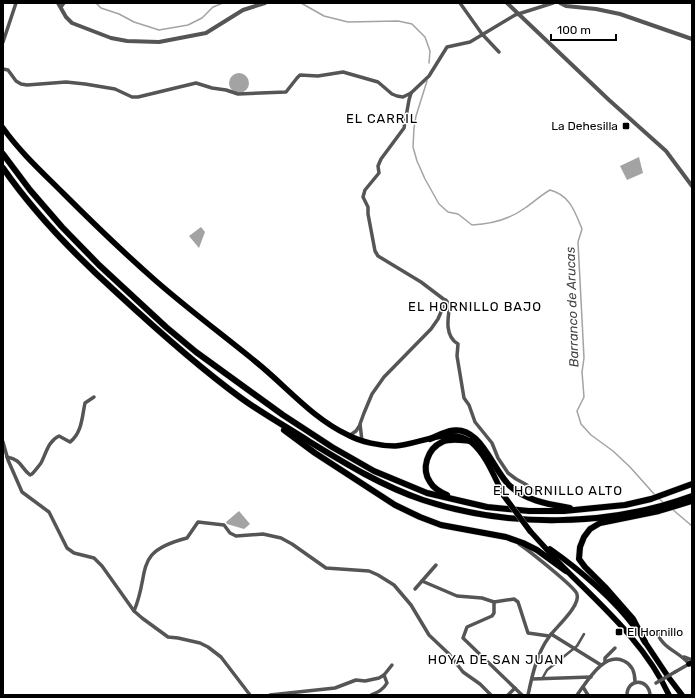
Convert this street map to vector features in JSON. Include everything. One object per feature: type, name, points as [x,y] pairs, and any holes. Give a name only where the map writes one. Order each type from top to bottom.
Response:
[{"type":"highway","points":[[3,154],[30,190],[83,249],[166,327],[196,352],[282,415],[374,471],[427,493],[457,501],[487,507],[529,511],[579,510],[625,505],[651,499],[692,484]]},
{"type":"highway","points":[[3,168],[24,196],[94,272],[161,334],[256,408],[340,460],[389,487],[423,500],[468,512],[530,520],[562,521],[613,518],[659,511],[692,501]]},
{"type":"highway","points":[[256,408],[315,453],[394,505],[441,525],[512,539],[537,550],[566,571]]},
{"type":"highway","points":[[430,438],[451,431],[470,435],[482,446],[503,479],[510,486],[538,502],[579,510]]},
{"type":"highway","points":[[457,501],[434,488],[427,476],[426,463],[431,450],[442,442],[456,440],[470,441]]},
{"type":"highway","points":[[645,642],[633,619],[585,567],[579,558],[580,547],[584,537],[590,529],[600,523],[692,496]]},
{"type":"main road","points":[[3,128],[26,155],[70,200],[156,282],[273,376],[329,426],[348,436],[362,441],[395,446],[446,436],[458,436],[470,441],[483,457],[504,496],[530,531],[566,571],[598,600],[632,637],[659,674],[669,695]]},
{"type":"main road","points":[[542,543],[589,580],[630,621],[682,695]]},
{"type":"main road","points":[[669,678],[676,695]]},
{"type":"street","points":[[3,42],[16,3]]},
{"type":"street","points":[[61,4],[66,17],[72,23],[111,38],[127,41],[159,42],[206,33],[243,10],[265,3]]},
{"type":"street","points":[[460,3],[482,34],[499,52]]},
{"type":"street","points":[[506,3],[609,100],[666,151],[692,186]]},
{"type":"street","points":[[535,492],[508,473],[498,458],[492,443],[475,422],[469,405],[464,398],[457,356],[458,344],[450,335],[448,319],[450,304],[421,282],[378,256],[375,252],[368,207],[363,197],[365,190],[379,173],[378,166],[381,159],[404,128],[408,100],[412,93],[428,76],[447,47],[470,42],[519,14],[553,3]]},
{"type":"street","points":[[560,3],[566,6],[596,9],[620,14],[692,39]]},
{"type":"street","points":[[3,69],[8,70],[16,81],[21,84],[27,85],[66,82],[85,84],[115,90],[132,97],[138,97],[196,83],[238,94],[264,92],[279,93],[286,92],[300,76],[318,76],[339,72],[344,72],[378,82],[398,96],[412,93]]},
{"type":"street","points":[[348,436],[356,431],[372,394],[384,377],[431,329],[438,319],[446,300]]},
{"type":"street","points":[[8,459],[18,461],[30,475],[32,474],[40,464],[46,450],[54,438],[59,436],[70,442],[75,438],[83,416],[85,403],[87,400],[94,397]]},
{"type":"street","points":[[360,424],[362,441]]},
{"type":"street","points":[[3,442],[8,459],[22,492],[49,512],[67,548],[74,553],[94,558],[102,566],[134,611],[168,637],[200,642],[221,657],[250,695]]},
{"type":"street","points":[[3,464],[8,459]]},
{"type":"street","points":[[134,611],[137,604],[144,570],[149,557],[154,551],[176,541],[187,538],[198,522],[224,525],[230,534],[236,536],[263,534],[281,538],[326,568],[369,571],[394,585],[411,604],[429,635],[449,654],[463,672],[480,684],[491,695]]},
{"type":"street","points":[[512,539],[530,551],[571,586],[577,593],[578,597],[573,609],[550,635],[540,656],[528,695]]},
{"type":"street","points":[[415,589],[436,565]]},
{"type":"street","points":[[422,581],[457,596],[482,598],[494,602],[514,599],[518,602],[528,632],[550,635],[575,648],[601,665]]},
{"type":"street","points":[[494,602],[494,613],[492,616],[467,627],[464,638],[522,695]]},
{"type":"street","points":[[648,688],[691,662],[665,645],[659,638],[658,634],[660,631]]},
{"type":"street","points":[[542,679],[547,670],[577,646],[584,634]]},
{"type":"street","points":[[605,662],[605,658],[615,648]]},
{"type":"street","points":[[576,695],[601,665],[614,658],[627,662],[633,670],[635,682]]},
{"type":"street","points":[[270,695],[301,693],[334,688],[356,680],[365,681],[379,678],[384,675],[392,665]]},
{"type":"street","points":[[371,695],[385,687],[387,683],[384,675]]},
{"type":"street","points":[[585,677],[585,685],[588,695]]},
{"type":"street","points":[[532,679],[591,677]]},
{"type":"street","points":[[627,695],[629,686],[635,682],[643,683],[648,688],[650,695]]},
{"type":"street","points":[[508,695],[515,688]]},
{"type":"shaded area","points":[[239,73],[246,76],[249,83],[246,90],[239,93],[232,90],[229,83],[232,76]]},
{"type":"shaded area","points":[[639,157],[643,173],[627,180],[620,166]]},
{"type":"shaded area","points":[[201,227],[205,232],[199,248],[189,236]]},
{"type":"shaded area","points":[[239,511],[250,524],[244,529],[227,524],[226,522]]},
{"type":"waterway","name":"Barranco de Arucas","points":[[96,3],[101,8],[119,14],[134,22],[159,30],[188,25],[202,18],[213,7],[223,3]]},
{"type":"waterway","name":"Barranco de Arucas","points":[[301,3],[324,16],[348,22],[398,21],[412,24],[425,37],[430,51],[429,63]]},
{"type":"waterway","name":"Barranco de Arucas","points":[[427,81],[416,116],[413,147],[425,179],[439,204],[448,212],[458,214],[472,225],[493,222],[507,218],[519,212],[550,190],[557,192],[571,205],[582,229],[578,242],[584,358],[582,372],[584,397],[577,411],[581,424],[591,435],[613,451],[630,467],[655,495]]},
{"type":"waterway","name":"Barranco de Arucas","points":[[658,498],[664,503]]},
{"type":"waterway","name":"Barranco de Arucas","points":[[672,509],[692,526]]},
{"type":"place","name":"La Dehesilla","points":[[626,126]]},
{"type":"place","name":"El Hornillo","points":[[619,632]]},
{"type":"district","name":"EL CARRIL","points":[[382,118]]},
{"type":"district","name":"EL HORNILLO BAJO","points":[[475,306]]},
{"type":"district","name":"EL HORNILLO ALTO","points":[[558,490]]},
{"type":"district","name":"HOYA DE SAN JUAN","points":[[496,659]]}]
